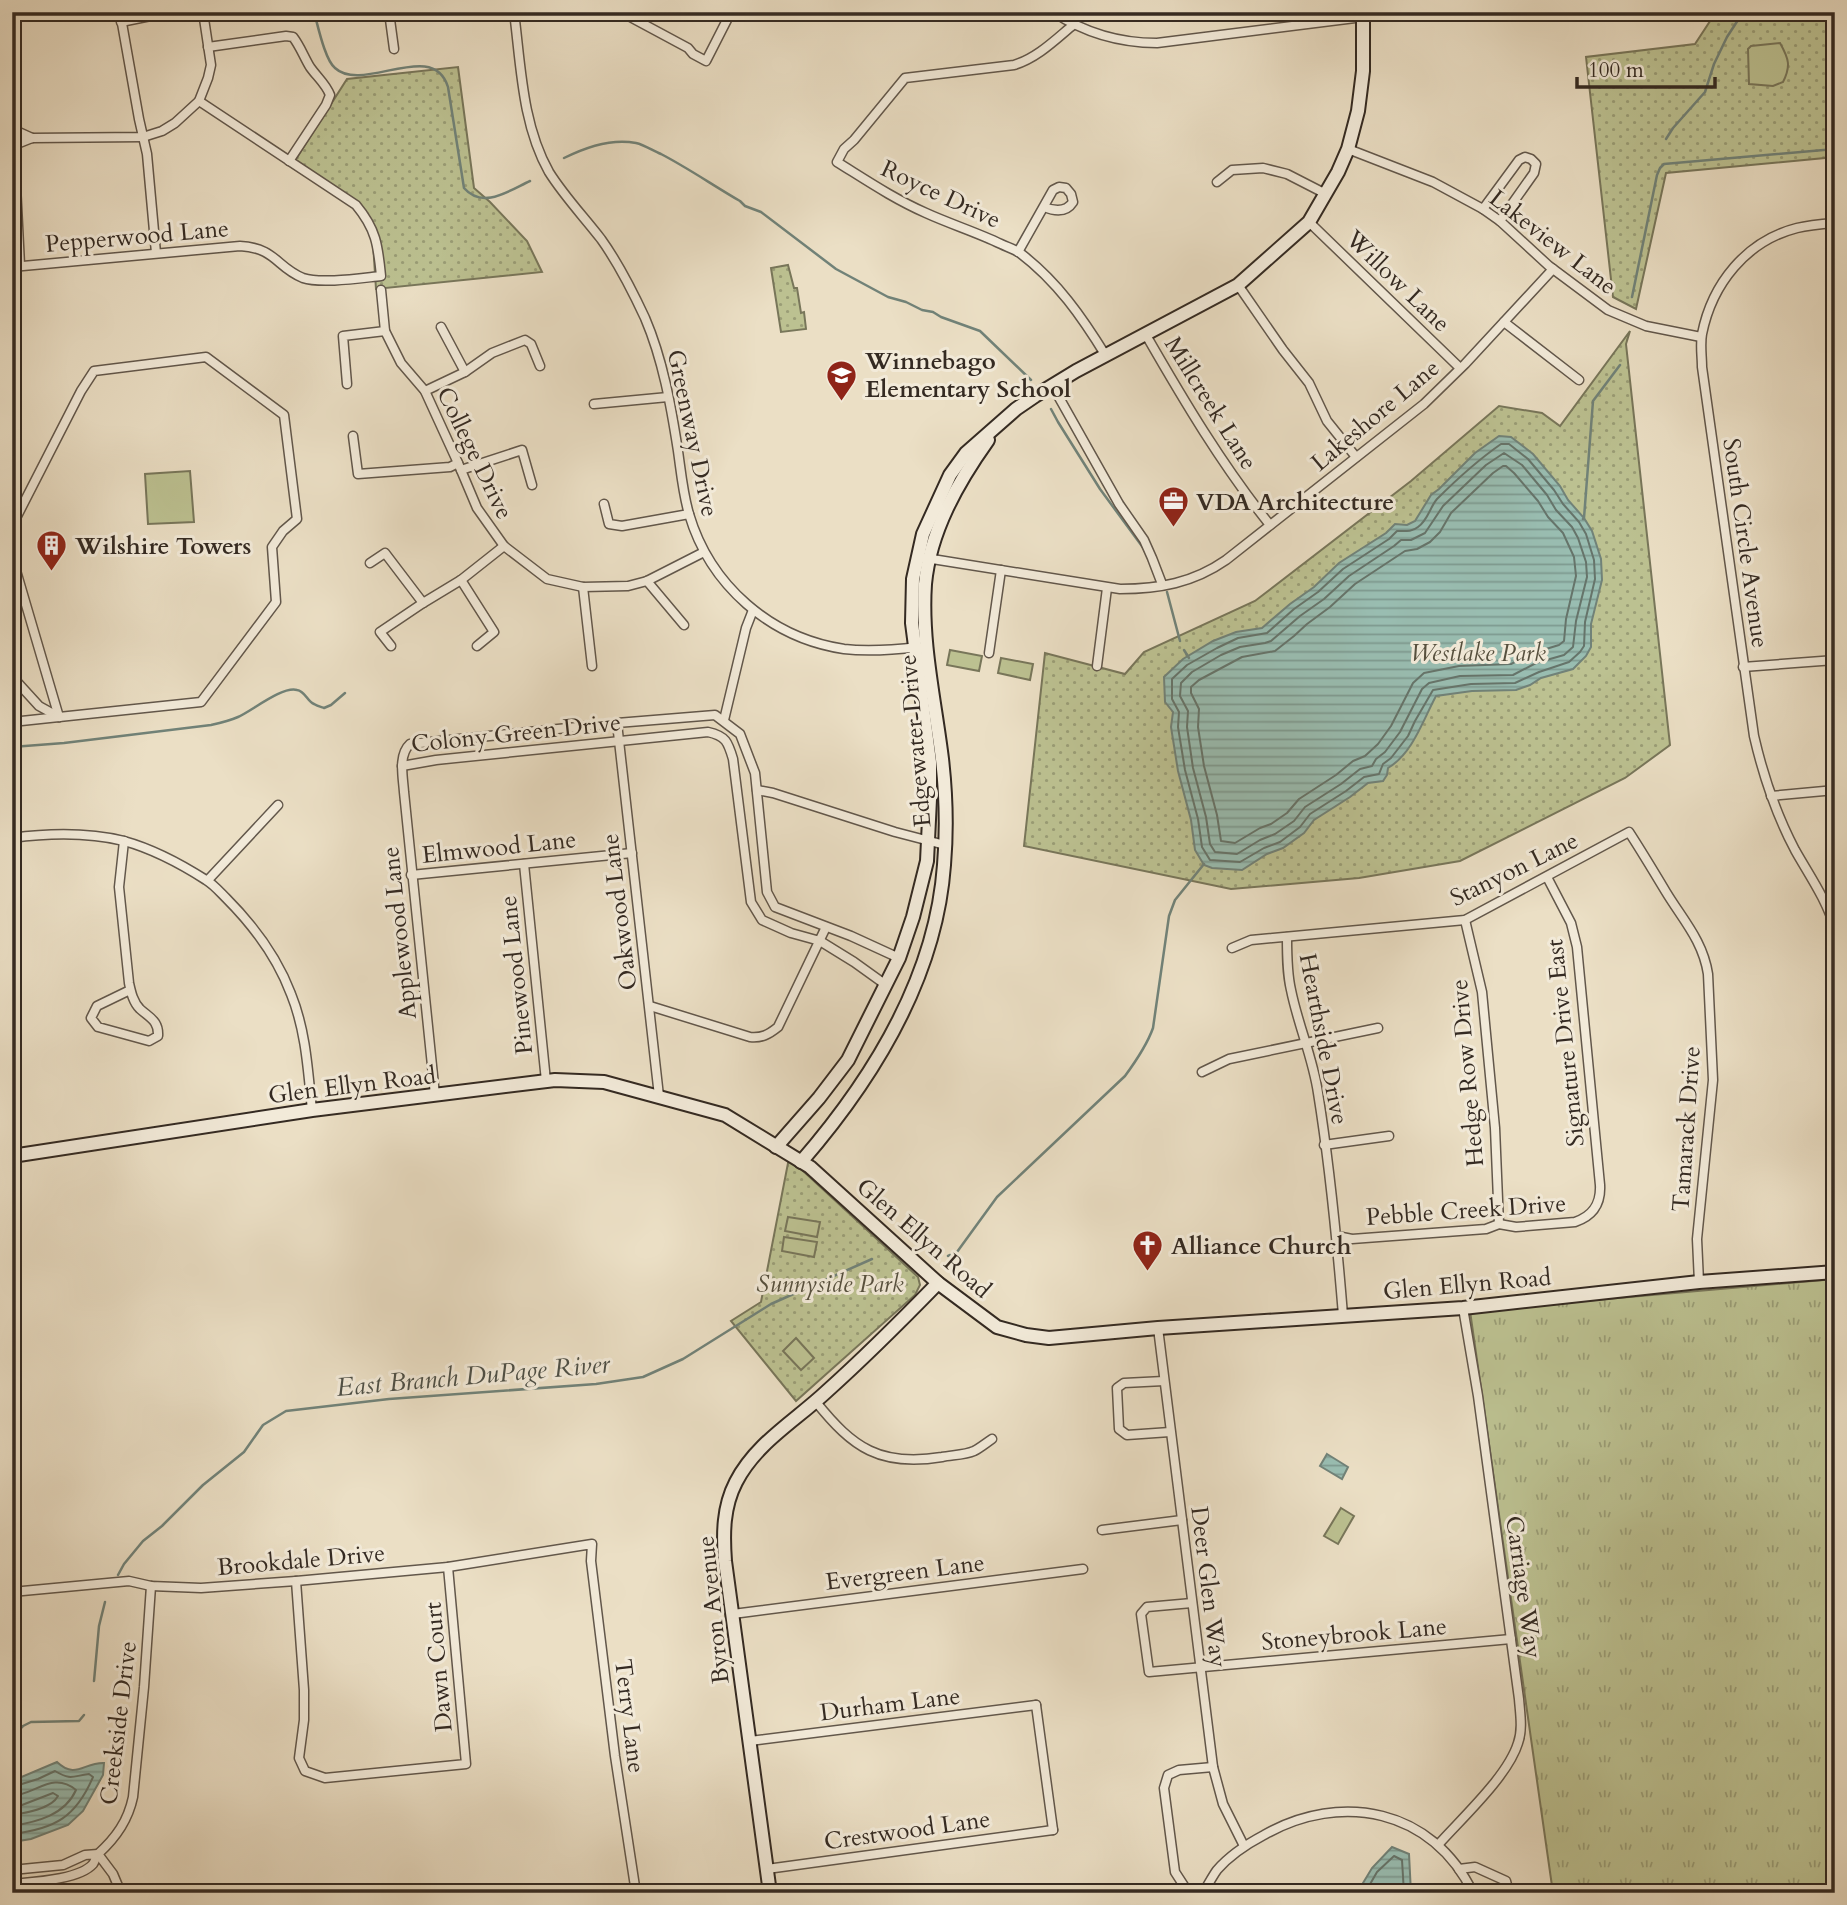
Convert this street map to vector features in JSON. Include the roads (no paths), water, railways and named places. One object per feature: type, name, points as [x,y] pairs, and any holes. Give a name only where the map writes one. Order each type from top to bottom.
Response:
[{"type":"street","points":[[120,12],[147,154],[156,253]]},
{"type":"street","points":[[121,22],[170,12]]},
{"type":"street","points":[[16,266],[13,146],[32,138],[143,137],[162,131],[175,123],[199,101],[208,78],[211,65],[203,12]]},
{"type":"street","points":[[389,12],[394,49]]},
{"type":"street","name":"Greenway Drive","points":[[514,12],[526,107],[538,149],[550,172],[601,240],[630,286],[654,342],[668,397],[689,514],[704,552],[726,585],[753,610],[788,632],[823,645],[864,651],[921,647]]},
{"type":"street","points":[[621,12],[688,48],[706,61],[731,12]]},
{"type":"street","points":[[1053,12],[1073,25],[1111,39],[1157,43],[1364,14],[1403,12]]},
{"type":"street","name":"Edgewater Drive","points":[[801,1161],[871,1069],[903,1014],[927,949],[939,905],[944,864],[946,797],[921,647],[912,623],[913,579],[924,558],[923,534],[950,475],[966,453],[1016,409],[1052,385],[1238,285],[1309,222],[1348,149],[1358,111],[1363,71],[1364,14]]},
{"type":"street","name":"Royce Drive","points":[[1073,25],[1034,56],[1014,65],[905,78],[855,140],[844,149],[837,162],[893,197],[925,213],[1018,252],[1071,303],[1106,356]]},
{"type":"street","points":[[199,101],[289,161],[330,95],[327,86],[313,70],[293,37],[208,47]]},
{"type":"street","points":[[12,129],[32,138]]},
{"type":"street","name":"Lakeview Lane","points":[[1348,149],[1433,182],[1483,209],[1553,269],[1608,310],[1646,326],[1701,337]]},
{"type":"street","points":[[1483,209],[1519,160],[1525,157],[1531,159],[1536,164],[1534,173],[1500,221]]},
{"type":"street","name":"Pepperwood Lane","points":[[16,266],[251,246],[264,250],[304,278],[319,280],[381,276],[374,232],[356,205],[289,161]]},
{"type":"street","points":[[1217,182],[1232,170],[1263,168],[1287,174],[1326,194]]},
{"type":"street","points":[[1018,252],[1044,207]]},
{"type":"street","name":"Willow Lane","points":[[1309,222],[1460,368]]},
{"type":"street","name":"South Circle Avenue","points":[[1835,223],[1797,228],[1753,249],[1732,268],[1718,290],[1701,337],[1704,380],[1754,736],[1761,766],[1780,819],[1833,919],[1835,929]]},
{"type":"street","name":"Lakeshore Lane","points":[[924,558],[1107,588],[1147,589],[1162,584],[1176,584],[1215,568],[1424,404],[1553,269]]},
{"type":"street","points":[[1238,285],[1309,383],[1327,421],[1356,457]]},
{"type":"street","name":"College Drive","points":[[381,290],[386,331],[401,363],[425,391],[477,508],[504,547],[547,579],[583,587],[628,586],[647,581],[704,552]]},
{"type":"street","points":[[1504,322],[1579,380]]},
{"type":"street","points":[[441,327],[465,372]]},
{"type":"street","points":[[347,384],[343,336],[386,331]]},
{"type":"street","name":"Millcreek Lane","points":[[1146,335],[1222,461],[1270,525]]},
{"type":"street","points":[[425,391],[465,372],[492,353],[525,340],[531,344],[540,366]]},
{"type":"street","points":[[12,539],[14,522],[81,391],[94,371],[206,357],[284,415],[296,519],[272,547],[276,603],[201,702],[12,722]]},
{"type":"street","points":[[1052,385],[1119,504],[1144,540],[1162,584]]},
{"type":"street","points":[[594,404],[668,397]]},
{"type":"street","points":[[353,436],[358,474],[460,467],[522,450],[532,485]]},
{"type":"street","points":[[604,504],[609,524],[622,526],[689,514]]},
{"type":"street","points":[[391,646],[380,632],[461,580],[504,547]]},
{"type":"street","points":[[370,563],[385,553],[423,603]]},
{"type":"street","points":[[12,557],[59,717]]},
{"type":"street","points":[[989,653],[1001,570]]},
{"type":"street","points":[[461,580],[494,632],[477,646]]},
{"type":"street","points":[[647,581],[684,625]]},
{"type":"street","points":[[583,587],[593,666]]},
{"type":"street","points":[[1097,666],[1107,588]]},
{"type":"street","points":[[753,610],[746,628],[724,720],[740,734],[755,773],[767,892],[775,907],[899,958]]},
{"type":"street","name":"Edgewater Drive","points":[[776,1147],[848,1060],[899,958],[913,917],[929,841],[930,762],[921,647]]},
{"type":"street","points":[[1743,667],[1835,660]]},
{"type":"street","points":[[12,680],[39,706],[59,717]]},
{"type":"street","name":"Colony Green Drive","points":[[724,720],[715,715],[705,715],[410,744],[405,749],[402,766],[436,760],[708,732],[721,735],[729,746],[733,759],[751,902],[762,920],[790,933],[820,942],[886,985]]},
{"type":"street","name":"Oakwood Lane","points":[[617,723],[659,1096]]},
{"type":"street","name":"Applewood Lane","points":[[402,766],[435,1096]]},
{"type":"street","points":[[757,790],[945,845]]},
{"type":"street","points":[[1771,796],[1835,790]]},
{"type":"street","points":[[208,880],[278,805]]},
{"type":"street","name":"Stanyon Lane","points":[[1232,948],[1251,940],[1465,920],[1629,832]]},
{"type":"street","name":"Tamarack Drive","points":[[1629,832],[1648,859],[1706,959],[1713,1080],[1697,1240],[1699,1282]]},
{"type":"street","points":[[12,838],[46,834],[84,835],[124,842],[166,858],[208,880],[252,926],[278,965],[292,995],[301,1025],[312,1110]]},
{"type":"street","points":[[124,842],[119,887],[130,990],[139,1007],[152,1017],[159,1027],[158,1035],[149,1041],[98,1027],[91,1018],[97,1006],[130,990]]},
{"type":"street","name":"Elmwood Lane","points":[[411,875],[632,853]]},
{"type":"street","name":"Pinewood Lane","points":[[524,864],[546,1081]]},
{"type":"street","name":"Signature Drive East","points":[[1547,877],[1571,923],[1577,947],[1600,1185],[1595,1209]]},
{"type":"street","name":"Hedge Row Drive","points":[[1465,920],[1482,992],[1499,1224]]},
{"type":"street","points":[[650,1006],[761,1038],[778,1027],[826,927]]},
{"type":"street","name":"Hearthside Drive","points":[[1287,937],[1290,988],[1318,1092],[1337,1236],[1343,1315]]},
{"type":"street","points":[[1202,1072],[1229,1059],[1378,1028]]},
{"type":"street","name":"Glen Ellyn Road","points":[[12,1156],[312,1110],[546,1081],[604,1082],[725,1115],[801,1161],[938,1283],[998,1327],[1026,1335],[1059,1337],[1463,1308],[1699,1282],[1834,1272]]},
{"type":"street","points":[[1324,1145],[1389,1136]]},
{"type":"street","points":[[1834,1272],[1829,1230],[1835,1141]]},
{"type":"street","name":"Pebble Creek Drive","points":[[1337,1236],[1352,1239],[1486,1229],[1499,1224],[1516,1227],[1575,1222],[1584,1219],[1595,1209]]},
{"type":"street","name":"Byron Avenue","points":[[770,1893],[724,1541],[725,1514],[732,1489],[759,1448],[816,1402],[865,1357],[938,1283]]},
{"type":"street","name":"Carriage Way","points":[[1438,1845],[1502,1774],[1519,1740],[1520,1706],[1478,1396],[1463,1308]]},
{"type":"street","name":"Deer Glen Way","points":[[1158,1328],[1213,1767],[1223,1804],[1244,1846]]},
{"type":"street","points":[[1164,1381],[1124,1383],[1117,1388],[1119,1429],[1127,1435],[1170,1432]]},
{"type":"street","points":[[816,1402],[842,1432],[870,1451],[889,1458],[909,1461],[973,1452],[992,1439]]},
{"type":"street","points":[[1102,1530],[1182,1520]]},
{"type":"street","name":"Brookdale Drive","points":[[12,1592],[129,1581],[151,1586],[201,1588],[296,1581],[448,1567],[592,1544]]},
{"type":"street","name":"Terry Lane","points":[[592,1544],[591,1561],[615,1756],[636,1893]]},
{"type":"street","name":"Dawn Court","points":[[296,1581],[304,1690],[304,1720],[299,1758],[305,1771],[325,1778],[466,1764],[448,1567]]},
{"type":"street","name":"Evergreen Lane","points":[[733,1614],[1083,1569]]},
{"type":"street","name":"Creekside Drive","points":[[12,1884],[64,1878],[92,1866],[98,1854],[122,1828],[133,1797],[151,1586]]},
{"type":"street","name":"Stoneybrook Lane","points":[[1192,1603],[1147,1607],[1141,1614],[1149,1672],[1511,1639]]},
{"type":"street","name":"Durham Lane","points":[[750,1741],[1038,1703],[1055,1831]]},
{"type":"street","points":[[1192,1893],[1186,1889],[1175,1872],[1164,1788],[1168,1775],[1179,1770],[1213,1767]]},
{"type":"street","points":[[1203,1893],[1217,1871],[1244,1846],[1275,1828],[1330,1812],[1357,1811],[1402,1821],[1438,1845],[1459,1869],[1473,1893]]},
{"type":"street","name":"Crestwood Lane","points":[[767,1869],[1055,1831]]},
{"type":"street","points":[[12,1870],[63,1865],[98,1854],[113,1874],[121,1893]]},
{"type":"street","points":[[1459,1869],[1475,1867],[1506,1881],[1509,1893]]},
{"type":"water","points":[[1499,436],[1511,437],[1533,454],[1592,531],[1601,559],[1602,580],[1591,624],[1591,647],[1586,656],[1573,669],[1541,678],[1516,690],[1472,691],[1436,696],[1411,745],[1397,762],[1388,768],[1383,781],[1368,783],[1314,820],[1304,833],[1283,848],[1267,854],[1242,870],[1204,865],[1195,850],[1191,820],[1178,771],[1171,727],[1173,712],[1165,702],[1164,677],[1183,659],[1213,641],[1236,632],[1262,628],[1314,587],[1339,563],[1386,533],[1395,524],[1407,525],[1415,521],[1431,495],[1475,453]]},
{"type":"water","points":[[1327,1454],[1348,1467],[1342,1479],[1320,1466]]},
{"type":"water","points":[[57,1762],[70,1770],[104,1763],[103,1775],[83,1811],[68,1825],[31,1839],[12,1842],[12,1781]]},
{"type":"water","points":[[1392,1847],[1409,1854],[1411,1893],[1357,1893],[1372,1868]]},
{"type":"waterway","points":[[314,12],[331,64],[347,74],[362,75],[413,66],[428,67],[440,73],[448,87],[464,188],[471,194],[488,198],[530,181]]},
{"type":"waterway","points":[[1666,139],[1705,92],[1727,37],[1738,20],[1750,12]]},
{"type":"waterway","points":[[1827,12],[1835,14]]},
{"type":"waterway","points":[[564,158],[608,143],[627,142],[646,147],[671,159],[745,206],[761,212],[836,269],[888,297],[980,331],[1031,380]]},
{"type":"waterway","points":[[1632,297],[1657,175],[1664,164],[1835,149]]},
{"type":"waterway","points":[[1583,519],[1593,401],[1620,365]]},
{"type":"waterway","points":[[1051,409],[1100,489],[1147,553]]},
{"type":"waterway","points":[[1167,592],[1180,641]]},
{"type":"waterway","points":[[1184,650],[1189,658]]},
{"type":"waterway","points":[[12,747],[211,725],[238,717],[275,695],[291,690],[300,691],[312,703],[324,708],[345,693]]},
{"type":"waterway","name":"East Branch DuPage River","points":[[948,1256],[957,1252],[997,1197],[1125,1076],[1137,1059],[1153,1028],[1169,916],[1175,900],[1204,864]]},
{"type":"waterway","name":"East Branch DuPage River","points":[[118,1575],[143,1541],[203,1485],[244,1452],[263,1425],[286,1411],[389,1399],[596,1384],[643,1377],[683,1359],[771,1304],[872,1259]]},
{"type":"waterway","name":"East Branch DuPage River","points":[[94,1681],[99,1626],[105,1602]]},
{"type":"waterway","name":"East Branch DuPage River","points":[[12,1737],[31,1722],[79,1721],[84,1715]]},
{"type":"place","name":"Winnebago Elementary School","points":[[842,402]]},
{"type":"place","name":"VDA Architecture","points":[[1173,529]]},
{"type":"place","name":"Wilshire Towers","points":[[52,573]]},
{"type":"place","name":"Alliance Church","points":[[1148,1273]]},
{"type":"park label","name":"Westlake Park","points":[[1478,653]]},
{"type":"park label","name":"Sunnyside Park","points":[[830,1284]]}]
